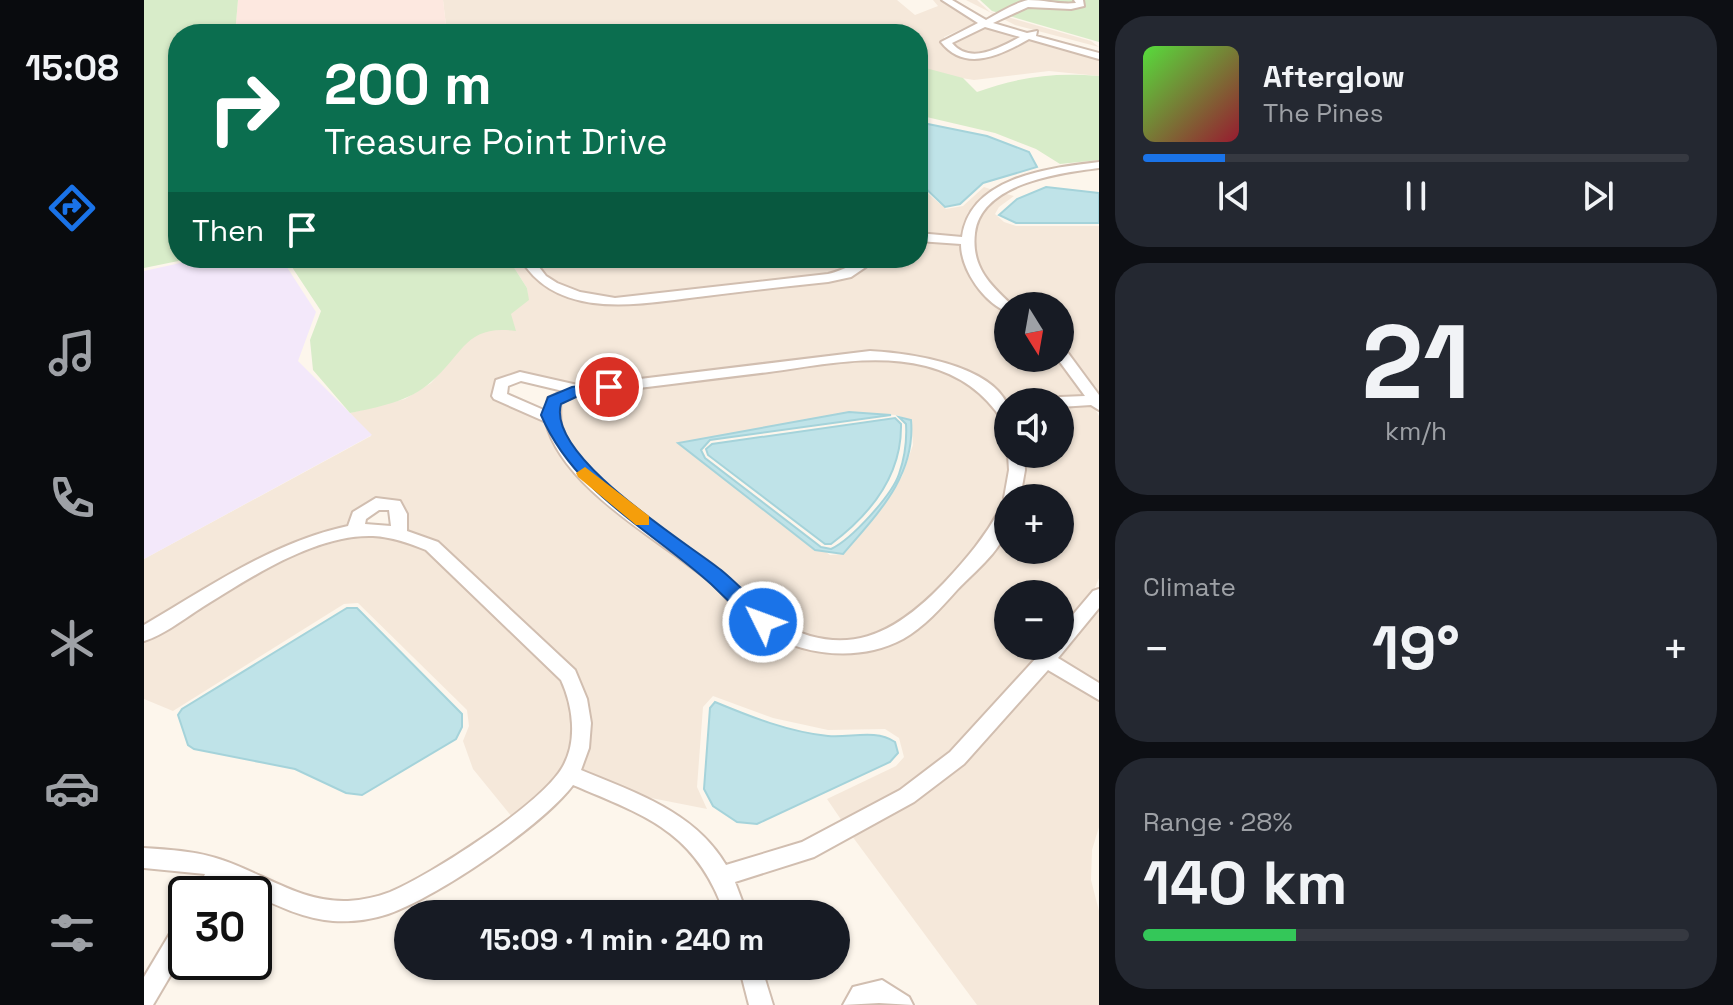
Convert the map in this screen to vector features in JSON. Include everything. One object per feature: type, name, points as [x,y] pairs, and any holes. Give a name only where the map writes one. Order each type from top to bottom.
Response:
[{"type":"street","points":[[946,0],[987,20],[1099,56]]},
{"type":"street","points":[[963,0],[987,20]]},
{"type":"street","points":[[1078,0],[1081,4],[1077,6],[1059,2],[1031,2],[947,38],[948,46],[964,54],[985,56],[1030,35],[1099,48]]},
{"type":"street","points":[[994,294],[981,281],[967,257],[972,214],[988,197],[1030,178],[1099,165]]},
{"type":"street","points":[[1065,173],[1099,176]]},
{"type":"street","points":[[928,238],[967,241]]},
{"type":"street","points":[[535,268],[553,288],[615,302],[828,278],[856,268]]},
{"type":"street","points":[[994,400],[966,377],[944,367],[892,355],[837,358],[580,391],[560,395],[553,401],[550,418],[562,443],[592,480],[717,578],[763,622],[794,637],[830,646],[888,640],[916,624],[988,546],[994,535]]},
{"type":"street","points":[[1074,370],[1098,402]]},
{"type":"street","points":[[550,418],[499,396],[501,383],[520,376],[580,391]]},
{"type":"street","points":[[1074,402],[1098,402]]},
{"type":"street","points":[[355,530],[359,516],[376,504],[394,505],[399,514],[399,534]]},
{"type":"street","points":[[144,634],[289,551],[324,537],[355,530],[399,534],[432,546],[568,675],[579,697],[584,731],[570,775],[543,806],[430,883],[389,903],[349,911],[325,910],[220,869],[183,861],[144,858]]},
{"type":"street","points":[[1074,627],[1099,596]]},
{"type":"street","points":[[724,876],[807,850],[907,796],[957,758],[1046,660]]},
{"type":"street","points":[[1065,660],[1099,692]]},
{"type":"street","points":[[570,775],[642,805],[681,827],[703,846],[724,876],[732,900]]},
{"type":"street","points":[[216,876],[220,869]]},
{"type":"street","points":[[144,999],[168,958]]},
{"type":"street","points":[[754,980],[761,1005]]},
{"type":"street","points":[[855,1005],[861,995],[882,991],[901,1005]]},
{"type":"shaded area","points":[[238,0],[443,0],[446,24],[236,24]]},
{"type":"shaded area","points":[[443,0],[897,0],[915,15],[938,6],[933,0],[942,0],[977,22],[944,37],[944,46],[951,52],[987,58],[1027,40],[1099,58],[1099,76],[1049,71],[974,80],[943,75],[928,70],[928,24],[446,24]]},
{"type":"shaded area","points":[[966,0],[977,0],[990,12],[1091,41],[1099,47],[1015,25]]},
{"type":"shaded area","points":[[983,25],[1019,37],[990,53],[965,52],[951,46],[951,39]]},
{"type":"shaded area","points":[[984,187],[993,190],[968,212],[961,238],[928,235],[928,194],[946,209],[963,206]]},
{"type":"shaded area","points":[[1003,193],[1014,196],[995,214],[1004,222],[1016,226],[1099,226],[1099,394],[1074,363],[1074,292],[997,292],[986,281],[972,257],[977,216]]},
{"type":"shaded area","points":[[928,240],[962,244],[962,257],[976,282],[994,299],[994,372],[1070,372],[1088,396],[1074,397],[1074,388],[994,388],[994,394],[970,375],[945,363],[918,355],[870,351],[582,387],[519,372],[498,380],[493,390],[495,398],[504,405],[545,421],[556,446],[758,626],[866,651],[892,646],[921,629],[994,546],[994,564],[1074,564],[1074,484],[1021,484],[1021,468],[1074,468],[1074,406],[1093,405],[1099,416],[1099,578],[1094,590],[1074,614],[1074,580],[994,580],[994,660],[1034,660],[950,752],[901,789],[842,821],[827,799],[896,766],[904,757],[899,738],[885,729],[828,730],[773,718],[713,696],[703,707],[697,787],[707,809],[636,795],[579,770],[592,730],[587,697],[573,670],[437,542],[406,530],[400,502],[395,499],[372,500],[355,512],[350,526],[286,547],[144,627],[144,559],[371,436],[350,413],[405,399],[431,383],[473,335],[493,328],[528,299],[527,288],[514,268],[525,268],[550,290],[579,300],[615,305],[830,282],[869,268],[928,268]]},
{"type":"shaded area","points":[[168,266],[287,268],[316,312],[298,361],[372,435],[144,559],[144,271]]},
{"type":"shaded area","points":[[541,268],[849,268],[826,275],[615,298],[557,285]]},
{"type":"shaded area","points":[[872,359],[918,363],[942,370],[982,394],[994,410],[994,468],[1011,469],[1007,484],[994,484],[994,524],[981,543],[910,619],[884,634],[829,639],[796,631],[766,617],[721,574],[606,486],[587,468],[558,423],[559,403],[573,396]],"holes":[[[850,413],[896,415],[911,420],[913,445],[902,476],[880,510],[843,554],[830,555],[679,444]]]},
{"type":"shaded area","points":[[355,536],[384,536],[427,551],[562,678],[572,699],[576,731],[562,771],[537,799],[512,817],[473,769],[463,741],[469,726],[467,710],[358,603],[344,604],[173,711],[144,699],[144,641],[292,556]]},
{"type":"shaded area","points":[[1099,609],[1099,685],[1057,660],[1074,660],[1074,639]]},
{"type":"shaded area","points":[[1049,669],[1099,699],[1099,827],[1092,850],[1091,880],[1099,911],[1099,1005],[977,1005],[852,836],[912,803],[963,764]]},
{"type":"green space","points":[[144,0],[238,0],[236,24],[168,24],[168,263],[144,268]]},
{"type":"green space","points":[[980,0],[1099,0],[1099,42],[992,11]]},
{"type":"green space","points":[[928,69],[963,78],[977,92],[1037,77],[1099,76],[1099,160],[1060,164],[1036,149],[995,133],[928,117]]},
{"type":"green space","points":[[293,268],[514,268],[527,288],[529,300],[511,314],[516,331],[499,330],[475,337],[422,389],[393,403],[350,413],[313,370],[310,340],[321,311]]},
{"type":"water","points":[[928,124],[987,136],[1029,152],[1037,167],[983,183],[960,204],[945,207],[928,191]]},
{"type":"water","points":[[1046,187],[1099,193],[1099,223],[1016,223],[999,215],[1017,199]]},
{"type":"water","points":[[849,412],[891,415],[710,440],[701,450],[705,458],[821,547],[831,549],[860,526],[895,483],[906,443],[906,424],[899,417],[911,420],[911,440],[901,476],[881,509],[843,554],[815,550],[678,443]]},
{"type":"water","points":[[895,418],[901,424],[900,443],[890,476],[859,520],[831,544],[825,544],[708,455],[706,449],[712,444]]},
{"type":"water","points":[[347,608],[357,608],[462,714],[462,727],[456,739],[362,795],[346,793],[295,769],[194,749],[188,745],[178,715],[182,709]]},
{"type":"water","points":[[715,702],[799,731],[828,736],[887,738],[895,742],[898,753],[890,762],[757,824],[737,822],[713,806],[704,789],[710,708]]},
{"type":"slow traffic","points":[[585,473],[642,521]]},
{"type":"route","points":[[609,387],[560,395],[553,401],[549,415],[562,443],[582,471],[602,490],[717,578],[763,622]]}]
